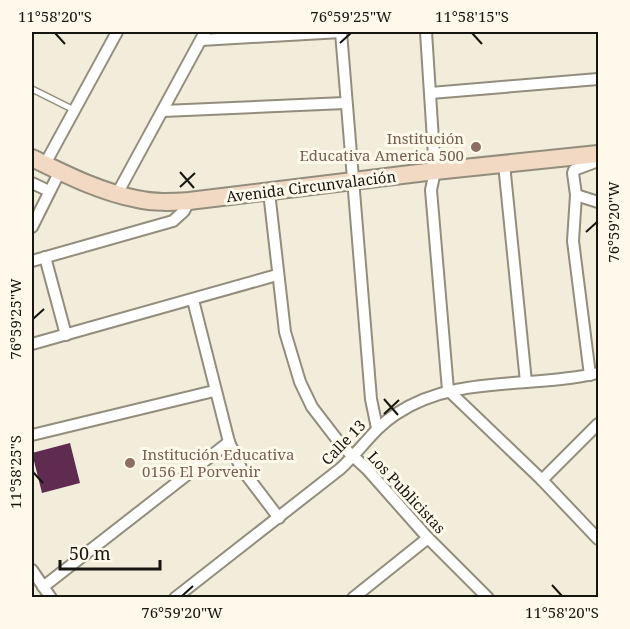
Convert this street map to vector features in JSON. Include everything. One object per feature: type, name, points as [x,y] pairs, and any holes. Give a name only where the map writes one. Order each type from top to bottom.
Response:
[{"type":"street","points":[[32,227],[49,191],[45,164],[114,32]]},
{"type":"street","points":[[117,194],[203,36],[341,32],[370,399],[377,428]]},
{"type":"street","points":[[426,32],[435,171],[432,190],[448,390],[597,533]]},
{"type":"street","points":[[431,93],[598,79]]},
{"type":"street","points":[[163,111],[345,102]]},
{"type":"street","name":"Avenida Circunvalación","points":[[45,164],[117,194],[138,200],[189,201],[598,154]]},
{"type":"street","points":[[594,374],[573,241],[576,195],[573,173],[574,170],[598,161]]},
{"type":"street","points":[[504,164],[526,382]]},
{"type":"street","points":[[32,183],[49,191]]},
{"type":"street","name":"Los Publicistas","points":[[269,192],[285,332],[300,382],[312,407],[342,446],[367,469],[428,538],[488,597]]},
{"type":"street","points":[[576,195],[598,202]]},
{"type":"street","points":[[32,261],[173,221],[184,211],[189,201]]},
{"type":"street","points":[[45,257],[66,335]]},
{"type":"street","points":[[32,344],[278,275]]},
{"type":"street","points":[[193,300],[214,391],[229,442],[241,468],[279,518]]},
{"type":"street","name":"Calle 13","points":[[175,597],[279,518],[354,457],[377,428],[416,402],[448,390],[594,374]]},
{"type":"street","points":[[32,435],[214,391]]},
{"type":"street","points":[[542,480],[598,424]]},
{"type":"street","points":[[43,587],[229,442]]},
{"type":"street","points":[[353,597],[428,538]]},
{"type":"street","points":[[32,570],[51,597]]},
{"type":"lane","points":[[32,89],[75,110]]},
{"type":"building","points":[[70,443],[80,483],[42,493],[32,453]]},
{"type":"place","name":"Institución Educativa America 500","points":[[476,147]]},
{"type":"place","name":"Institución Educativa 0156 El Porvenir","points":[[130,463]]}]
